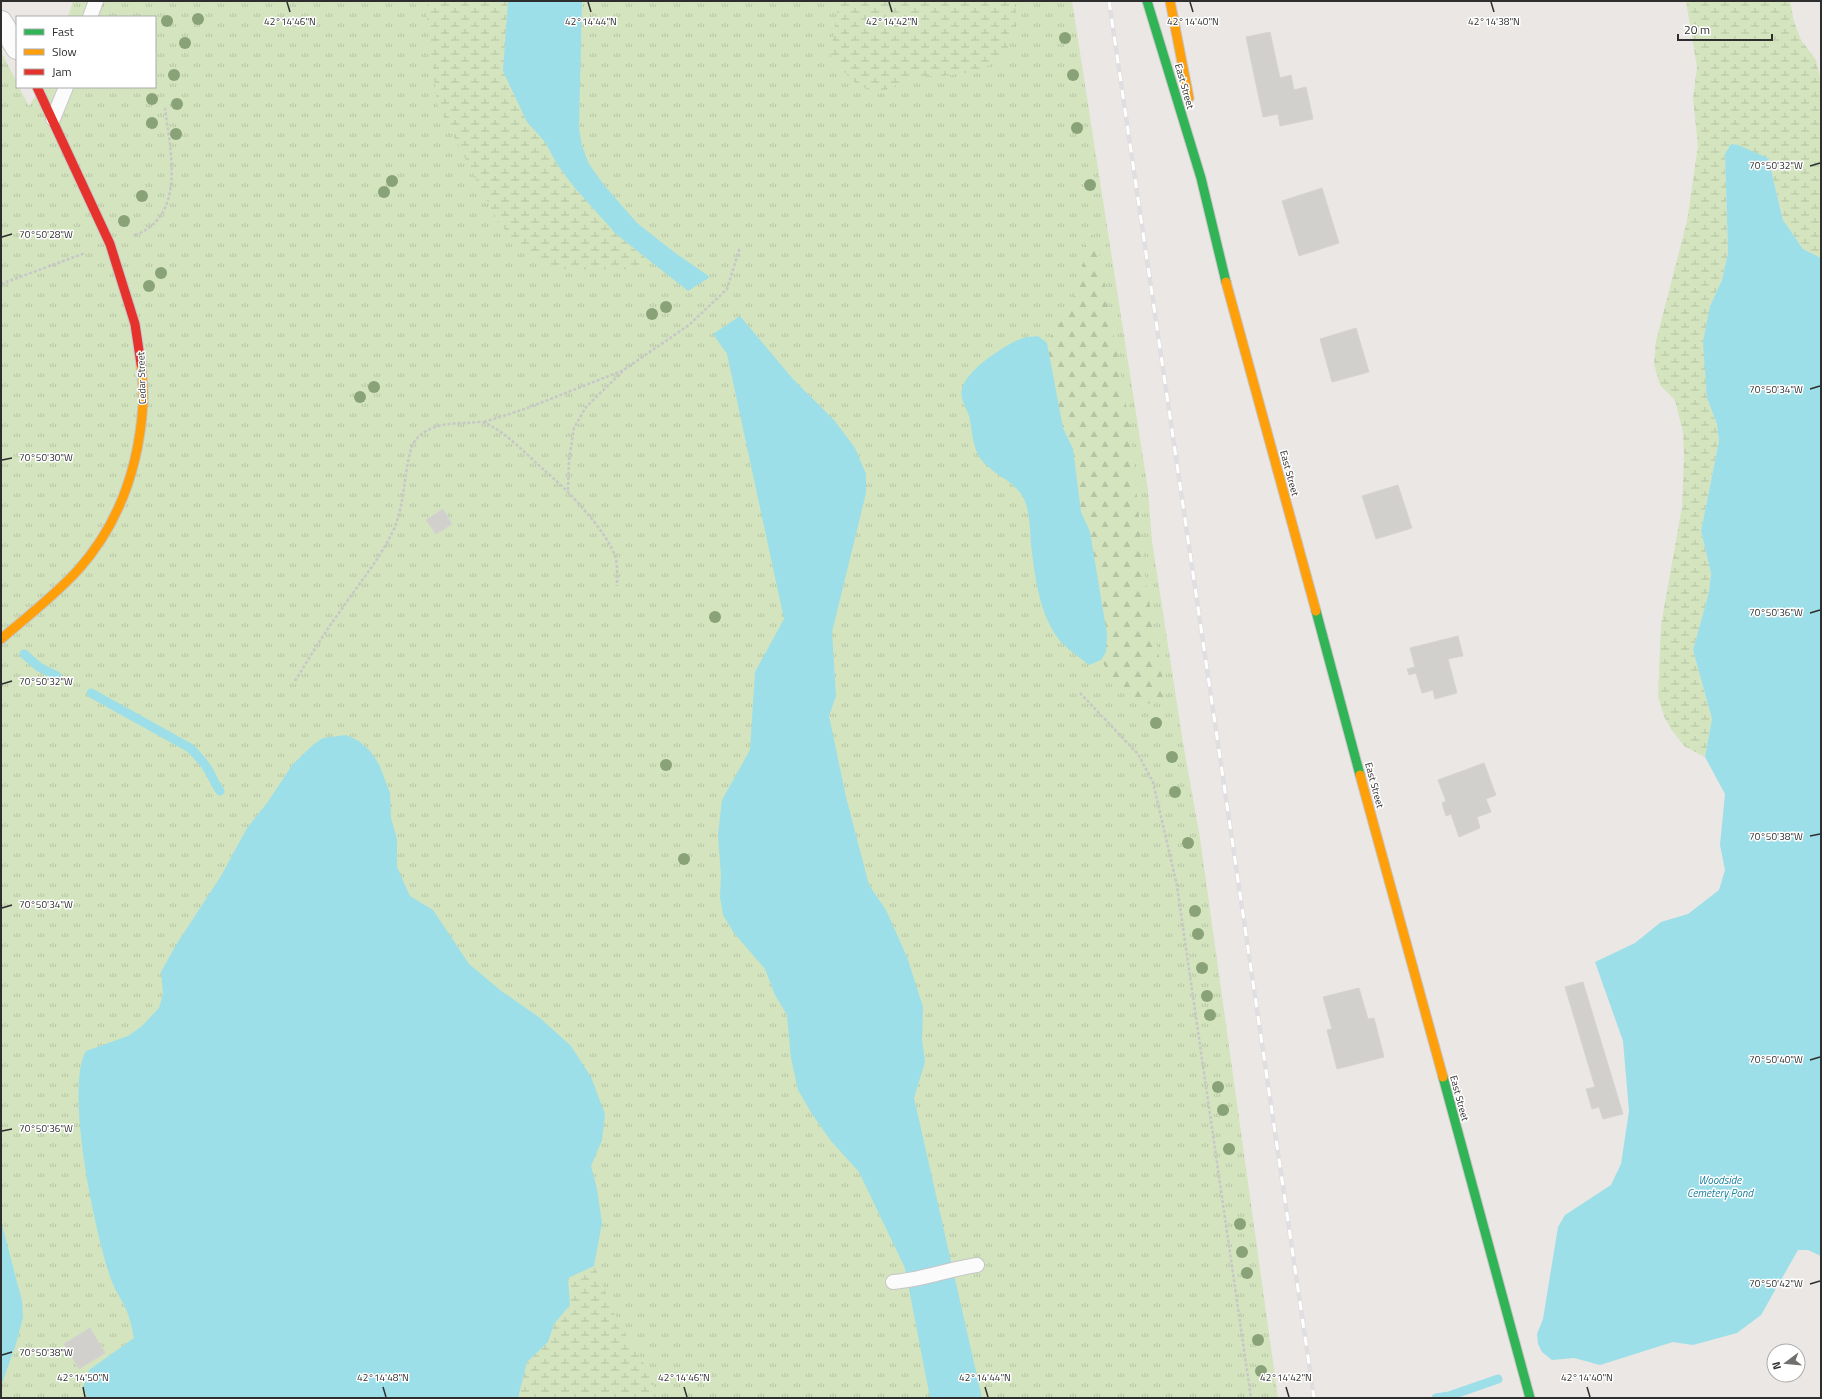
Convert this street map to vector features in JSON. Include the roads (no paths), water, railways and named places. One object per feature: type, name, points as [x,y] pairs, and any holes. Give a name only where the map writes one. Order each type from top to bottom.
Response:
[{"type":"main road","name":"East Street","points":[[1147,1],[1201,178],[1230,296],[1530,1398]]},
{"type":"main road","name":"East Street","points":[[1170,1],[1186,77],[1201,178]]},
{"type":"main road","name":"Cedar Street","points":[[1,639],[59,590],[94,552],[113,522],[130,482],[136,458],[142,410],[140,351],[135,324],[110,244],[38,88]]},
{"type":"street","points":[[1,22],[16,46]]},
{"type":"lane","points":[[90,16],[96,1]]},
{"type":"lane","points":[[53,120],[66,88]]},
{"type":"lane","points":[[893,1282],[906,1281],[960,1267],[977,1265]]},
{"type":"water","points":[[508,1],[582,1],[579,128],[582,146],[589,164],[604,185],[637,223],[674,252],[710,277],[688,291],[616,234],[574,187],[557,164],[545,142],[527,122],[503,71]]},
{"type":"water","name":"Woodside Cemetery Pond","points":[[1731,144],[1738,145],[1768,158],[1783,220],[1803,249],[1821,258],[1821,1256],[1808,1250],[1798,1250],[1761,1315],[1737,1333],[1693,1345],[1673,1342],[1600,1365],[1574,1358],[1552,1360],[1542,1352],[1538,1344],[1537,1334],[1543,1319],[1558,1227],[1565,1215],[1611,1185],[1621,1164],[1629,1111],[1623,1041],[1595,962],[1635,943],[1661,922],[1688,914],[1719,890],[1725,870],[1720,845],[1725,794],[1705,757],[1712,719],[1693,650],[1709,592],[1711,573],[1701,531],[1719,441],[1717,424],[1707,398],[1703,342],[1710,306],[1722,280],[1728,253],[1725,154]]},
{"type":"water","points":[[740,316],[793,379],[834,420],[855,448],[866,474],[866,493],[832,632],[836,696],[829,716],[846,797],[869,885],[886,910],[907,957],[923,1007],[922,1040],[925,1062],[914,1098],[982,1398],[930,1398],[905,1268],[859,1172],[831,1141],[812,1114],[798,1090],[791,1058],[787,1015],[775,995],[765,969],[734,933],[723,915],[720,897],[721,875],[718,835],[722,800],[750,750],[755,672],[784,619],[727,354],[713,334]]},
{"type":"water","points":[[1038,336],[1047,343],[1063,428],[1073,449],[1081,512],[1090,532],[1107,634],[1106,652],[1101,660],[1089,665],[1061,642],[1048,620],[1036,582],[1026,504],[1015,487],[990,469],[980,458],[974,444],[969,416],[961,393],[965,382],[971,374],[997,352],[1025,337]]},
{"type":"water","points":[[346,735],[359,741],[370,751],[379,764],[390,793],[391,818],[397,839],[397,867],[410,896],[433,910],[469,964],[500,990],[540,1018],[571,1046],[591,1077],[605,1114],[602,1140],[591,1166],[597,1189],[602,1223],[594,1266],[568,1278],[570,1305],[554,1324],[548,1342],[527,1362],[518,1398],[88,1398],[83,1388],[89,1370],[134,1338],[127,1312],[115,1289],[105,1261],[91,1200],[85,1165],[80,1129],[79,1097],[80,1070],[86,1051],[128,1036],[142,1026],[159,1008],[163,994],[161,972],[176,945],[221,876],[247,828],[267,803],[293,764],[313,745],[323,738]]},
{"type":"water","points":[[1,1221],[22,1301],[23,1317],[16,1344],[1,1386]]},
{"type":"waterway","points":[[24,654],[39,667],[57,676]]},
{"type":"waterway","points":[[91,693],[190,748],[205,765],[220,791]]},
{"type":"waterway","points":[[1436,1398],[1449,1396],[1498,1379]]},
{"type":"railway","points":[[1109,1],[1314,1398]]}]
